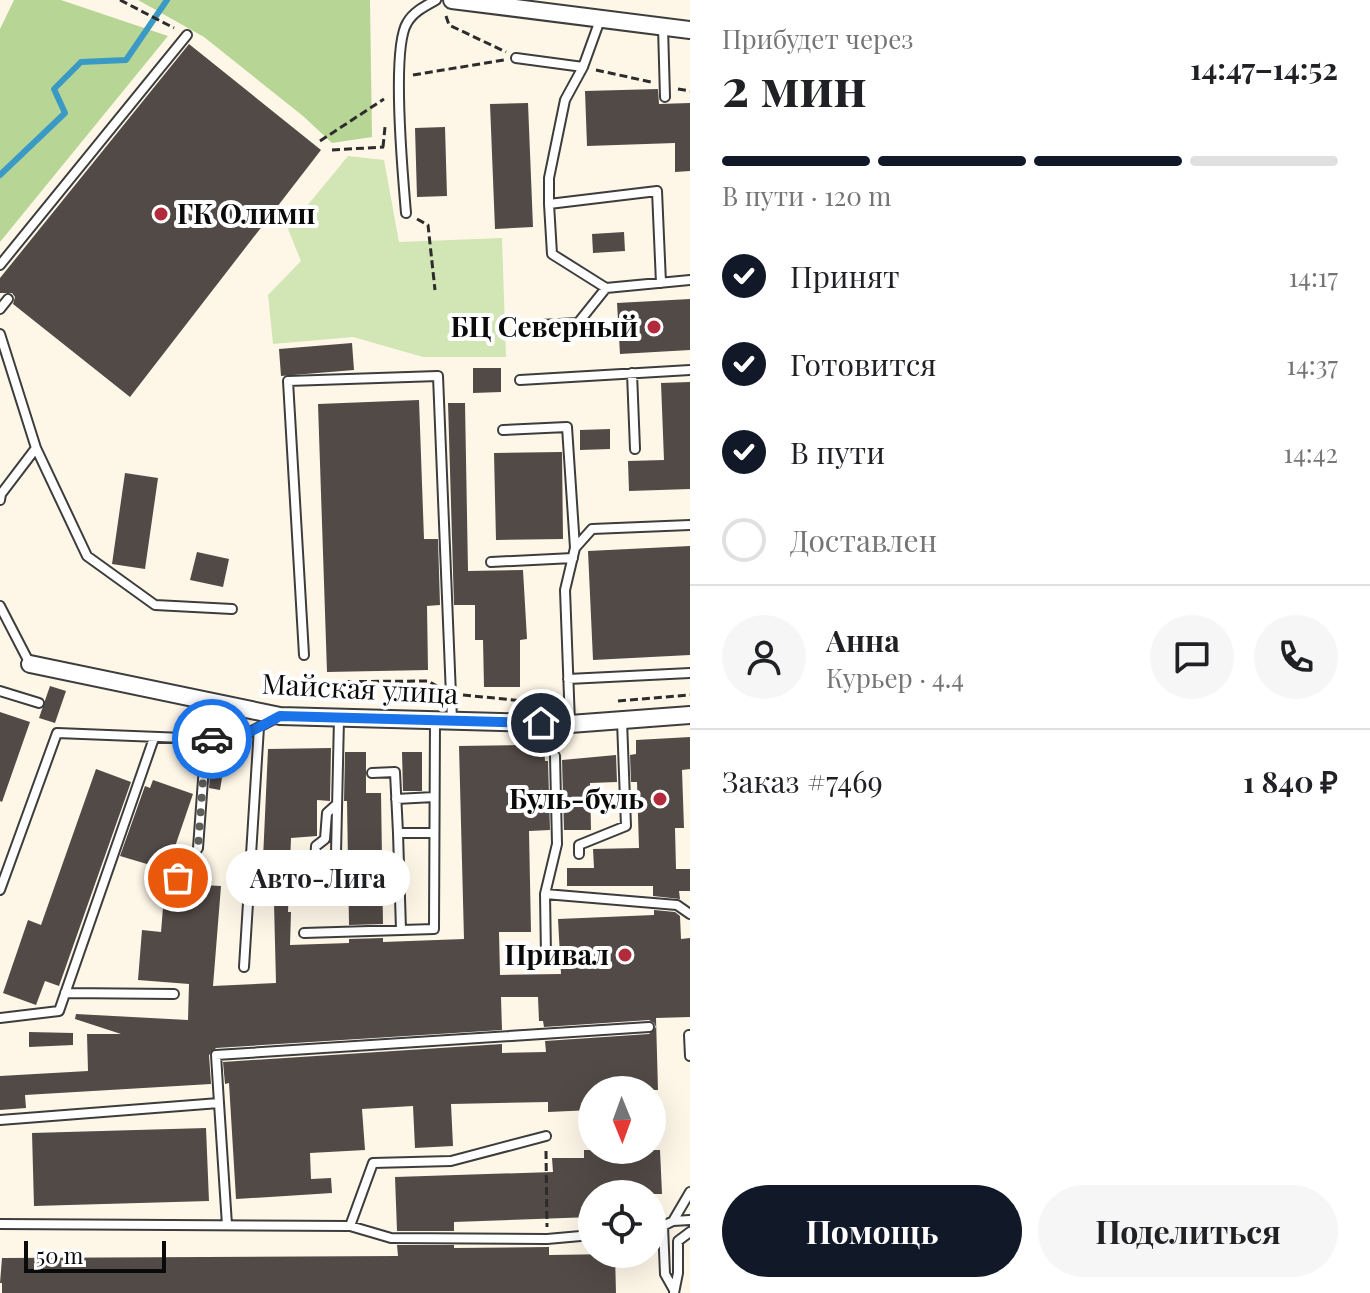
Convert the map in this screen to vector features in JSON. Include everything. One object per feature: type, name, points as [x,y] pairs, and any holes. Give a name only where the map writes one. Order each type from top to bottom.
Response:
[{"type":"street","points":[[448,6],[690,30]]},
{"type":"street","name":"Майская улица","points":[[30,664],[268,718],[339,717],[570,724],[690,715]]},
{"type":"lane","points":[[406,213],[400,45],[406,23],[419,10],[436,0]]},
{"type":"lane","points":[[600,20],[583,67],[565,100],[549,178],[552,254],[606,288],[690,280]]},
{"type":"lane","points":[[663,26],[665,97]]},
{"type":"lane","points":[[0,265],[187,35]]},
{"type":"lane","points":[[516,58],[583,67]]},
{"type":"lane","points":[[549,204],[657,191],[661,283]]},
{"type":"lane","points":[[521,326],[578,323],[606,288]]},
{"type":"lane","points":[[0,309],[8,299]]},
{"type":"lane","points":[[0,334],[36,448],[87,556],[155,605],[232,609]]},
{"type":"lane","points":[[520,380],[690,370]]},
{"type":"lane","points":[[632,373],[635,449]]},
{"type":"lane","points":[[304,655],[288,381],[438,376],[450,694],[434,797],[434,929],[304,933]]},
{"type":"lane","points":[[503,430],[567,427],[575,548],[565,590],[570,724]]},
{"type":"lane","points":[[0,500],[1,494],[36,448]]},
{"type":"lane","points":[[575,548],[592,529],[690,525]]},
{"type":"lane","points":[[491,562],[573,558]]},
{"type":"lane","points":[[0,606],[30,664]]},
{"type":"lane","points":[[568,679],[690,673]]},
{"type":"lane","points":[[0,691],[39,703]]},
{"type":"lane","points":[[337,804],[327,813],[325,839],[316,846],[313,899],[335,899],[339,717]]},
{"type":"lane","points":[[0,890],[57,733],[235,740],[268,718]]},
{"type":"lane","points":[[244,967],[268,718]]},
{"type":"lane","points":[[579,854],[579,845],[626,826],[622,720]]},
{"type":"lane","points":[[0,1018],[59,1011],[154,738]]},
{"type":"lane","points":[[153,875],[178,878],[198,848],[206,739]]},
{"type":"lane","points":[[515,957],[546,956],[545,894],[557,844],[555,756]]},
{"type":"lane","points":[[372,773],[395,772],[401,930]]},
{"type":"lane","points":[[396,799],[434,797]]},
{"type":"lane","points":[[398,833],[434,833]]},
{"type":"lane","points":[[545,894],[677,905],[690,914]]},
{"type":"lane","points":[[65,993],[174,994]]},
{"type":"lane","points":[[227,1225],[216,1055],[649,1027]]},
{"type":"lane","points":[[689,1035],[690,1056]]},
{"type":"lane","points":[[0,1120],[219,1103]]},
{"type":"lane","points":[[350,1226],[373,1163],[451,1161],[546,1136]]},
{"type":"lane","points":[[673,1221],[690,1192]]},
{"type":"lane","points":[[666,1224],[690,1220]]},
{"type":"lane","points":[[0,1224],[350,1226],[391,1238],[547,1239],[578,1236]]},
{"type":"lane","points":[[674,1292],[678,1273],[678,1241],[690,1232]]},
{"type":"lane","points":[[665,1268],[674,1292]]},
{"type":"path","points":[[120,0],[187,35]]},
{"type":"path","points":[[448,6],[449,25],[516,58]]},
{"type":"path","points":[[400,77],[516,58]]},
{"type":"path","points":[[583,67],[664,85]]},
{"type":"path","points":[[320,141],[388,97]]},
{"type":"path","points":[[332,150],[383,147]]},
{"type":"path","points":[[406,213],[428,225],[435,290]]},
{"type":"path","points":[[268,718],[297,682],[428,681],[450,694],[569,705]]},
{"type":"path","points":[[614,701],[690,695]]},
{"type":"path","points":[[546,1136],[547,1239]]},
{"type":"green space","points":[[14,0],[61,0],[168,36],[0,242],[0,29]]},
{"type":"green space","points":[[138,0],[370,0],[372,137],[332,143],[204,37]]},
{"type":"green space","points":[[348,156],[384,160],[399,242],[502,238],[506,357],[423,357],[353,337],[273,344],[268,295],[301,261],[288,229]]},
{"type":"building","name":"ГК Олимп","points":[[189,44],[321,150],[130,397],[13,304],[15,297],[12,293],[0,293],[0,278]]},
{"type":"building","points":[[658,89],[659,104],[690,103],[690,171],[675,172],[675,143],[587,146],[585,91]]},
{"type":"building","points":[[528,103],[533,227],[495,229],[490,104]]},
{"type":"building","points":[[445,127],[447,196],[417,197],[415,128]]},
{"type":"building","points":[[624,232],[625,251],[593,253],[592,234]]},
{"type":"building","name":"БЦ Северный","points":[[690,299],[690,350],[620,354],[617,303]]},
{"type":"building","points":[[352,343],[354,370],[281,376],[279,349]]},
{"type":"building","points":[[473,368],[501,368],[501,392],[473,393]]},
{"type":"building","points":[[690,382],[690,489],[629,491],[628,461],[664,460],[661,383]]},
{"type":"building","points":[[419,400],[424,539],[438,539],[440,605],[427,606],[428,670],[327,672],[318,404]]},
{"type":"building","points":[[448,403],[465,403],[468,571],[523,570],[527,639],[520,640],[520,687],[484,687],[483,640],[475,640],[475,605],[454,605]]},
{"type":"building","points":[[610,429],[610,449],[580,450],[580,430]]},
{"type":"building","points":[[562,452],[563,539],[496,540],[494,453]]},
{"type":"building","points":[[125,473],[158,478],[145,569],[112,564]]},
{"type":"building","points":[[690,546],[690,655],[593,660],[588,551]]},
{"type":"building","points":[[197,552],[229,559],[223,587],[190,580]]},
{"type":"building","points":[[50,686],[66,691],[55,723],[39,718]]},
{"type":"building","points":[[0,712],[30,722],[2,802],[0,801]]},
{"type":"building","points":[[690,737],[690,769],[682,770],[684,828],[675,828],[676,869],[690,869],[690,891],[679,891],[680,899],[653,896],[653,886],[567,886],[567,868],[594,868],[593,849],[639,848],[637,782],[631,782],[630,755],[636,754],[636,740]]},
{"type":"building","points":[[544,745],[545,761],[548,761],[550,830],[529,831],[531,932],[499,932],[500,975],[561,974],[558,919],[654,915],[654,910],[675,912],[680,916],[681,939],[690,938],[690,1017],[656,1018],[658,1076],[578,1076],[578,1111],[548,1112],[548,1102],[451,1104],[453,1146],[415,1148],[413,1106],[362,1109],[365,1150],[310,1153],[311,1179],[331,1178],[332,1193],[236,1199],[229,1083],[225,1084],[223,1062],[502,1044],[502,1053],[546,1052],[545,1041],[649,1034],[656,1027],[649,1020],[544,1027],[543,1021],[539,1021],[538,997],[501,997],[502,1030],[216,1048],[209,1055],[211,1084],[25,1095],[26,1108],[0,1110],[0,1076],[88,1071],[87,1034],[121,1034],[75,1019],[76,1014],[188,1020],[189,984],[138,980],[142,930],[161,932],[165,883],[221,886],[213,986],[276,983],[274,903],[261,903],[268,749],[331,748],[330,801],[317,800],[317,836],[291,838],[290,945],[349,943],[349,939],[383,938],[383,942],[464,939],[459,746]]},
{"type":"building","points":[[212,746],[227,747],[220,790],[209,788]]},
{"type":"building","points":[[345,752],[366,752],[366,793],[381,793],[383,924],[349,925]]},
{"type":"building","points":[[402,752],[422,752],[422,791],[403,791]]},
{"type":"building","points":[[616,755],[617,782],[590,783],[591,830],[564,830],[562,760]]},
{"type":"building","points":[[96,769],[131,782],[59,986],[45,981],[36,1005],[3,993],[28,920],[41,925]]},
{"type":"building","points":[[153,780],[193,794],[167,870],[120,856],[145,786],[150,788]]},
{"type":"building","points":[[29,1032],[73,1033],[73,1045],[29,1047]]},
{"type":"building","points":[[206,1128],[209,1201],[34,1206],[32,1133]]},
{"type":"building","points":[[552,1158],[578,1158],[578,1164],[661,1164],[661,1180],[578,1180],[578,1218],[454,1222],[454,1231],[397,1231],[395,1177],[553,1172]]},
{"type":"building","points":[[397,1245],[549,1247],[549,1255],[578,1255],[578,1268],[615,1268],[616,1293],[2,1293],[0,1283],[2,1258],[398,1256]]},
{"type":"waterway","points":[[0,175],[65,113],[54,89],[81,62],[126,60],[167,0]]},
{"type":"way so far","points":[[178,878],[198,848],[206,739],[212,739]]},
{"type":"place","name":"ГК Олимп","points":[[161,214]]},
{"type":"place","name":"БЦ Северный","points":[[654,327]]},
{"type":"place","name":"Буль-буль","points":[[660,799]]},
{"type":"place","name":"Авто-Лига","points":[[178,878]]},
{"type":"place","name":"Привал","points":[[625,955]]},
{"type":"route","points":[[212,739],[235,740],[280,716],[541,723]]}]
